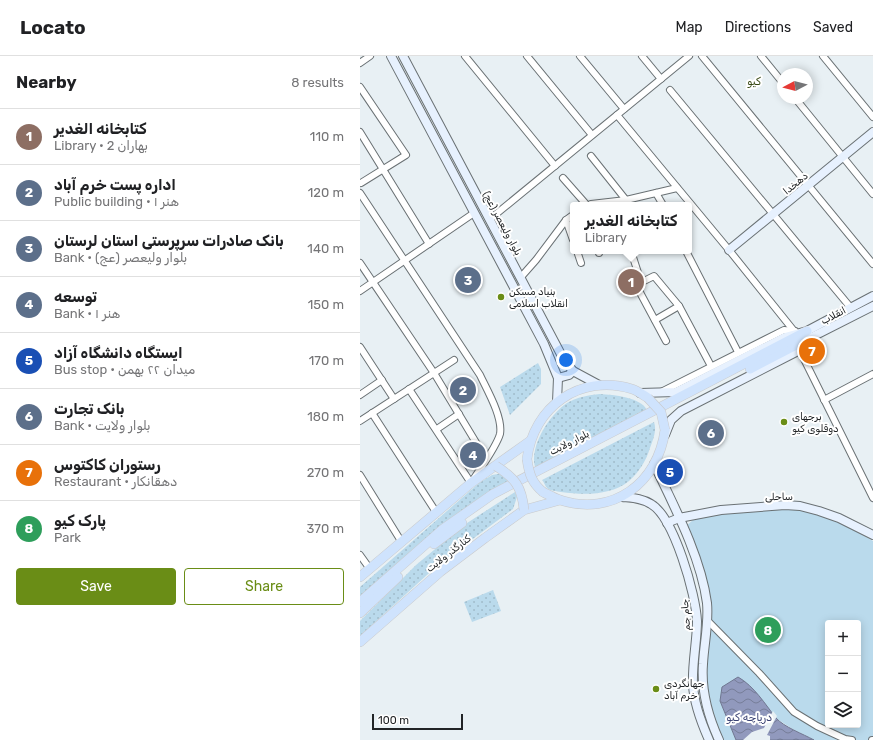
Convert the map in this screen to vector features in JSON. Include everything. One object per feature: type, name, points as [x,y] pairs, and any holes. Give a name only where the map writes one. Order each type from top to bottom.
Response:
[{"type":"main road","name":"بلوار ولیعصر (عج)","points":[[391,56],[544,344],[558,378],[557,402]]},
{"type":"main road","name":"بلوار ولیعصر (عج)","points":[[402,56],[564,360],[573,371],[599,385]]},
{"type":"main road","points":[[431,130],[436,132],[439,130],[440,126]]},
{"type":"main road","name":"دهخدا","points":[[730,250],[873,132]]},
{"type":"main road","points":[[440,146],[442,141],[445,140],[449,143]]},
{"type":"main road","name":"انقلاب","points":[[640,393],[676,392],[785,337],[807,332],[873,296]]},
{"type":"main road","name":"انقلاب","points":[[664,440],[671,420],[681,411],[798,351],[800,345],[873,306]]},
{"type":"main road","name":"بلوار ولایت","points":[[360,602],[443,529],[493,494],[807,332]]},
{"type":"main road","name":"بلوار ولایت","points":[[360,613],[433,545],[493,500],[800,345]]},
{"type":"main road","points":[[558,378],[564,378],[573,371]]},
{"type":"main road","points":[[599,385],[628,388],[640,393],[648,398],[661,412],[665,430],[664,440],[654,464],[645,478],[634,488],[622,497],[608,502],[577,504],[560,500],[543,492],[536,486],[531,478],[527,460],[530,441],[546,412],[557,402],[577,390],[599,385]]},
{"type":"main road","points":[[360,577],[471,483],[530,441]]},
{"type":"main road","name":"جام جم","points":[[654,464],[679,518],[700,572],[707,604],[702,684],[711,721],[718,740]]},
{"type":"main road","points":[[496,466],[508,473],[517,483],[523,496],[524,510]]},
{"type":"main road","name":"جام جم","points":[[622,497],[640,499],[653,504],[662,514],[683,558],[696,605],[696,638],[693,664],[693,685],[696,704],[702,725],[709,740]]},
{"type":"main road","name":"کنارگذر ولایت","points":[[360,642],[440,572],[524,510],[560,500]]},
{"type":"main road","name":"ساحلی","points":[[667,523],[679,518],[721,510],[785,505],[800,506],[839,518],[873,535]]},
{"type":"street","points":[[360,63],[370,56]]},
{"type":"street","points":[[465,56],[554,166]]},
{"type":"street","points":[[527,56],[592,135]]},
{"type":"street","points":[[580,56],[624,109]]},
{"type":"street","points":[[642,56],[661,79]]},
{"type":"street","points":[[490,219],[689,56]]},
{"type":"street","points":[[702,56],[873,264]]},
{"type":"street","points":[[762,56],[777,75]]},
{"type":"street","points":[[823,56],[873,117]]},
{"type":"street","points":[[360,87],[406,155],[361,183]]},
{"type":"street","points":[[670,90],[851,308]]},
{"type":"street","points":[[801,104],[873,194]]},
{"type":"street","points":[[617,115],[689,202]]},
{"type":"street","points":[[360,132],[430,244]]},
{"type":"street","points":[[591,156],[627,202],[677,188]]},
{"type":"street","points":[[563,178],[586,202]]},
{"type":"street","points":[[360,193],[480,375],[494,405],[499,420],[500,433],[494,446],[471,483],[437,429],[409,389]]},
{"type":"street","points":[[656,193],[660,202]]},
{"type":"street","points":[[692,206],[730,250],[794,331]]},
{"type":"street","points":[[360,291],[474,213]]},
{"type":"street","points":[[521,277],[570,220]]},
{"type":"street","points":[[578,254],[581,263]]},
{"type":"street","points":[[632,254],[641,282]]},
{"type":"street","points":[[688,254],[738,352]]},
{"type":"street","points":[[360,263],[372,283],[434,373],[486,459]]},
{"type":"street","points":[[666,341],[636,285],[654,276],[679,306],[711,366]]},
{"type":"street","points":[[655,320],[679,306]]},
{"type":"street","points":[[659,393],[784,330],[807,332]]},
{"type":"street","points":[[800,345],[824,400],[873,498]]},
{"type":"street","points":[[360,347],[394,399]]},
{"type":"street","points":[[360,421],[454,360]]},
{"type":"street","points":[[824,400],[873,374]]},
{"type":"street","points":[[360,395],[382,380]]},
{"type":"street","points":[[372,413],[436,512]]},
{"type":"street","points":[[437,429],[459,414]]},
{"type":"street","points":[[360,475],[401,541]]},
{"type":"street","points":[[360,555],[370,569]]},
{"type":"street","points":[[707,620],[759,673],[794,712],[818,726],[852,740]]},
{"type":"shaded area","points":[[538,363],[541,369],[541,384],[510,415],[500,387]]},
{"type":"shaded area","points":[[600,394],[633,399],[639,402],[647,410],[535,467],[535,450],[538,440],[542,431],[560,408],[575,399]]},
{"type":"shaded area","points":[[654,422],[654,435],[644,462],[633,478],[622,486],[605,492],[588,494],[570,493],[550,490],[546,487],[542,480]]},
{"type":"shaded area","points":[[503,474],[509,481],[360,598],[360,587],[479,483],[492,475]]},
{"type":"shaded area","points":[[515,492],[517,497],[513,509],[439,564],[360,636],[360,621],[416,565],[464,525]]},
{"type":"shaded area","points":[[775,509],[804,510],[835,520],[873,541],[873,740],[814,740],[777,719],[774,714],[720,701],[736,740],[723,740],[714,719],[705,684],[710,605],[686,526],[693,520],[723,513]]},
{"type":"shaded area","points":[[493,590],[501,611],[472,622],[464,602]]},
{"type":"water","name":"دریاچه کیو","points":[[738,677],[754,690],[779,721],[814,740],[736,740],[720,701],[722,687]]},
{"type":"pier","points":[[773,711],[777,716],[767,735],[770,736],[770,740],[743,740],[752,732],[764,728]]},
{"type":"place","name":"بانک صادرات سرپرستی استان لرستان","points":[[468,280]]},
{"type":"place","name":"کتابخانه الغدیر","points":[[631,282]]},
{"type":"place","name":"بنیاد مسکن انقلاب اسلامی","points":[[501,297]]},
{"type":"place","name":"رستوران کاکتوس","points":[[812,351]]},
{"type":"place","name":"اداره پست خرم آباد","points":[[463,390]]},
{"type":"place","name":"برجهای دوقلوی کیو","points":[[784,422]]},
{"type":"place","name":"بانک تجارت","points":[[711,433]]},
{"type":"place","name":"توسعه","points":[[473,455]]},
{"type":"place","name":"ایستگاه دانشگاه آزاد","points":[[670,472]]},
{"type":"place","name":"پارک کیو","points":[[768,630]]},
{"type":"place","name":"جهانگردى خرم آباد","points":[[656,689]]},
{"type":"district","name":"کیو","points":[[754,81]]}]
